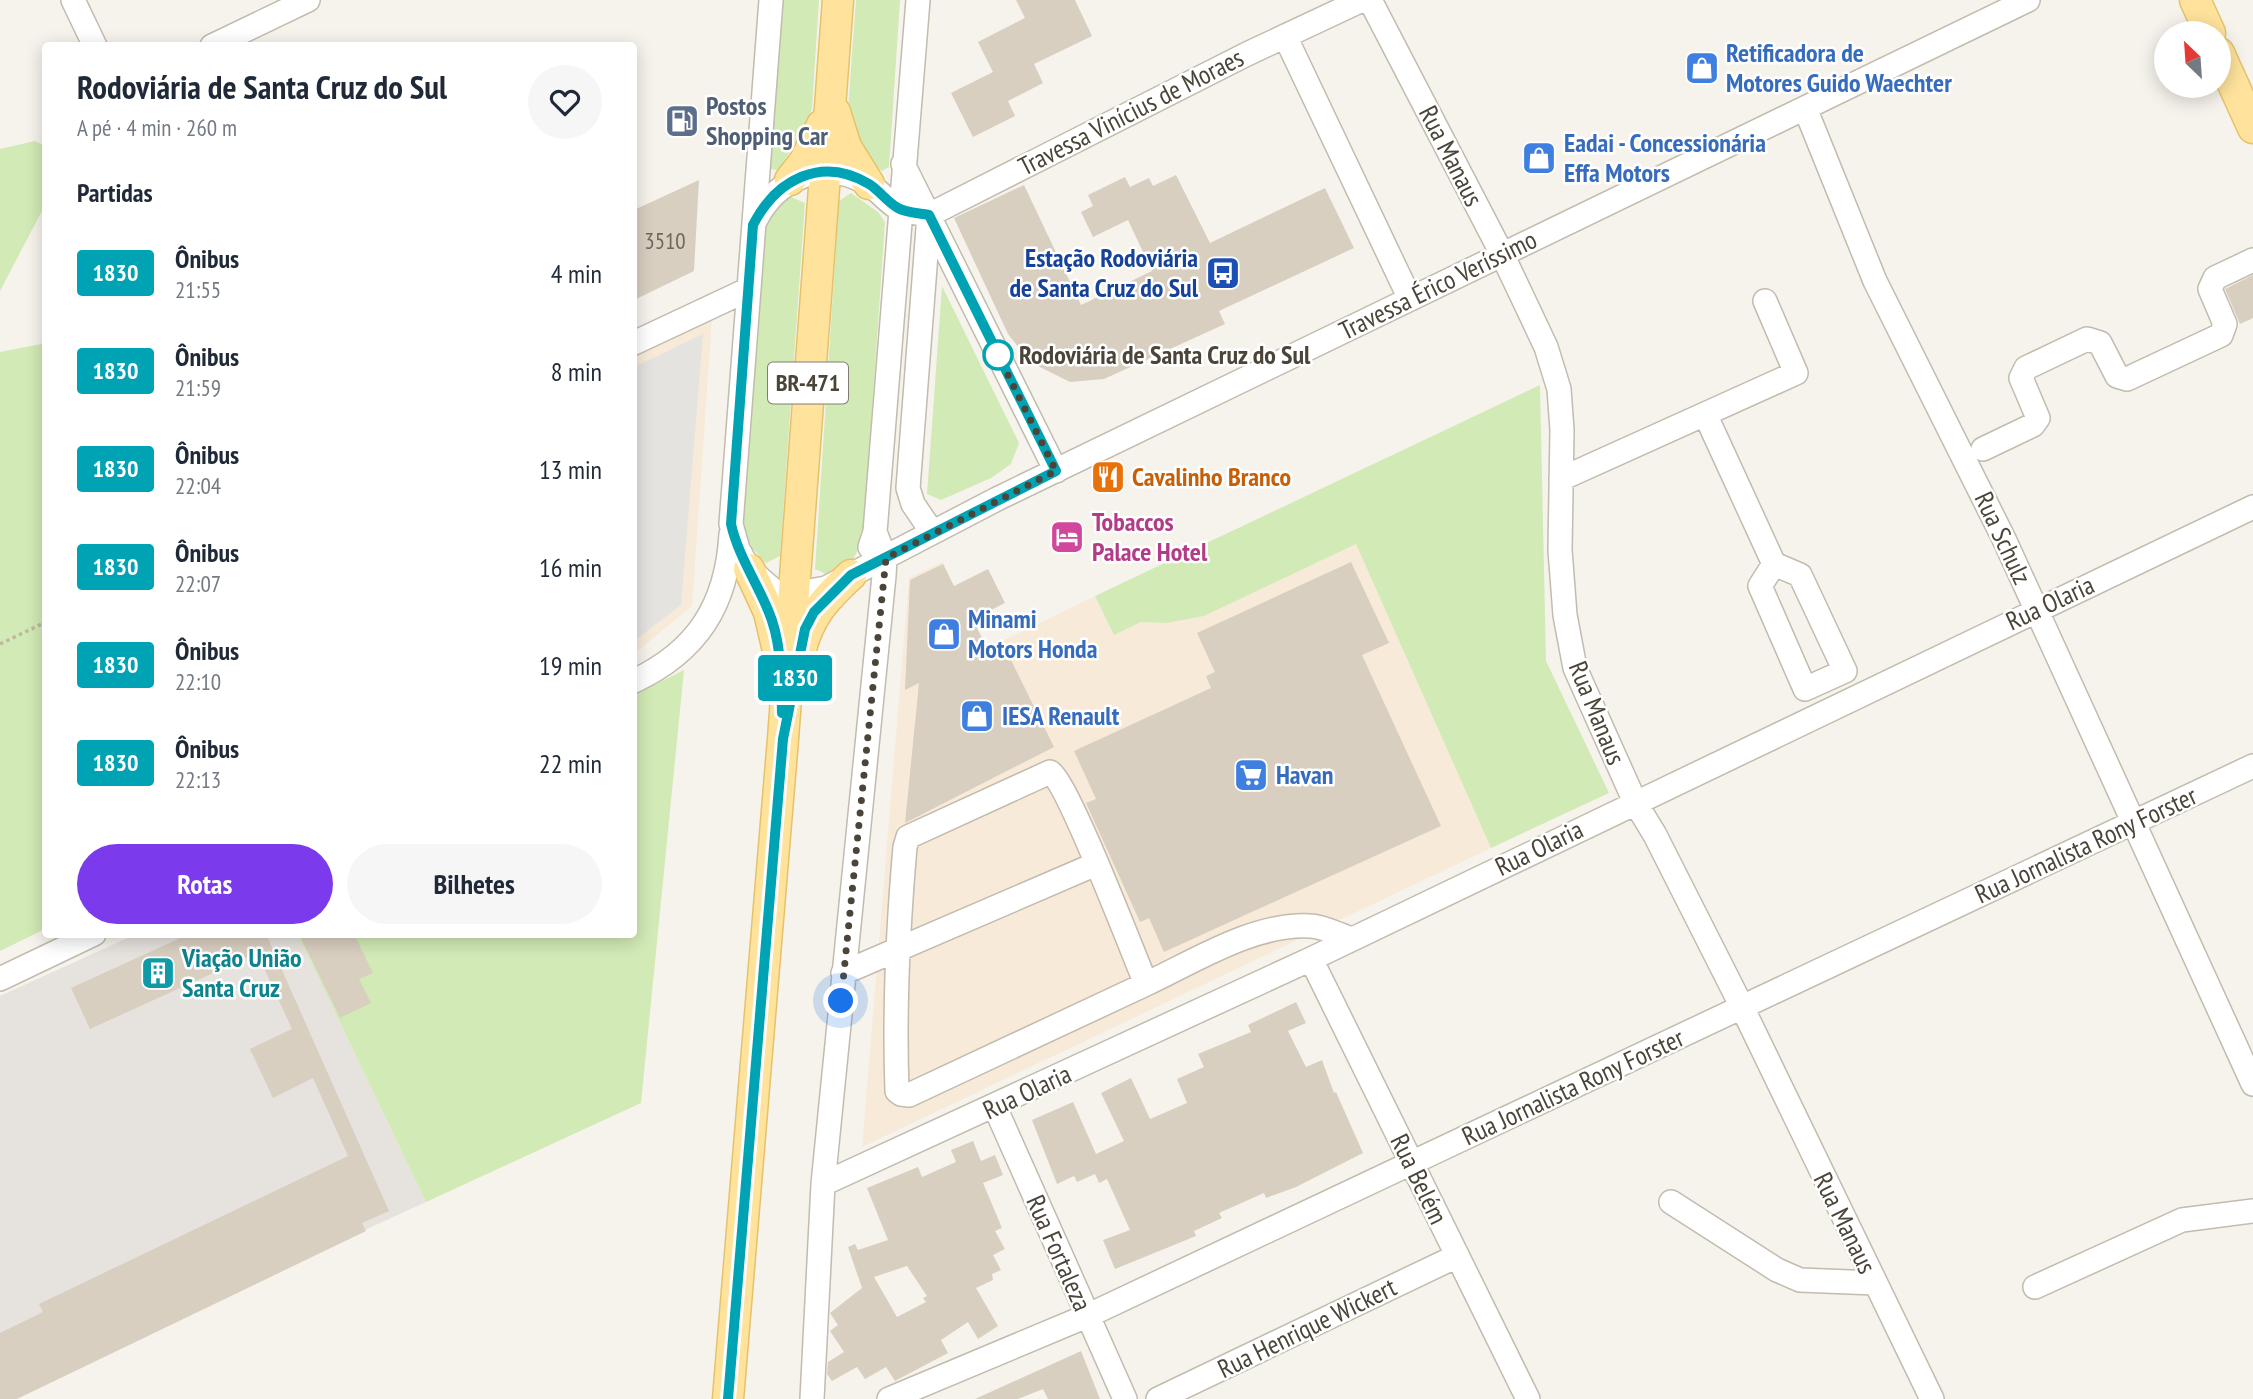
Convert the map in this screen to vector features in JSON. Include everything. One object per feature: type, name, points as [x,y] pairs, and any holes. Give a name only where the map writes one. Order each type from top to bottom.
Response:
[{"type":"main road","name":"BR-471","points":[[728,1399],[783,739],[838,0]]},
{"type":"main road","points":[[2195,0],[2205,21]]},
{"type":"main road","points":[[2231,79],[2253,128]]},
{"type":"main road","points":[[790,180],[805,161],[817,137],[831,91]]},
{"type":"main road","points":[[831,91],[838,128],[854,163],[869,184]]},
{"type":"main road","points":[[749,569],[769,612],[776,639],[780,663],[783,739]]},
{"type":"main road","points":[[783,739],[805,629],[814,612],[851,575]]},
{"type":"street","points":[[73,0],[93,42]]},
{"type":"street","points":[[220,42],[308,0]]},
{"type":"street","points":[[637,679],[671,659],[707,618],[725,582],[771,0]]},
{"type":"street","points":[[851,575],[866,558],[875,532],[899,209],[918,0]]},
{"type":"street","name":"Travessa Vinícius de Moraes","points":[[929,215],[1362,0]]},
{"type":"street","name":"Rua Manaus","points":[[1370,0],[1502,254],[1546,347],[1559,389],[1562,479],[1560,550],[1565,615],[1575,668],[1635,802],[1655,835],[1742,1007],[1932,1399]]},
{"type":"street","name":"Travessa Érico Veríssimo","points":[[793,594],[826,588],[1056,471],[2028,0]]},
{"type":"street","points":[[1285,36],[1409,299]]},
{"type":"street","name":"Rua Schulz","points":[[1805,108],[1875,281],[2004,538],[2253,1084]]},
{"type":"street","points":[[903,164],[1056,471]]},
{"type":"street","points":[[753,225],[762,207],[790,180],[824,173],[847,176],[869,184],[899,209],[929,215]]},
{"type":"street","points":[[929,215],[908,488],[913,504],[932,532]]},
{"type":"street","points":[[1983,449],[2033,425],[2038,418],[2021,377],[2026,368],[2087,339],[2100,343],[2117,376],[2127,379],[2221,335],[2225,324],[2210,289],[2215,278],[2253,260]]},
{"type":"street","points":[[637,343],[749,289]]},
{"type":"street","points":[[1562,479],[1796,373],[1765,301]]},
{"type":"street","points":[[1706,416],[1774,564],[1800,575],[1845,671],[1805,689],[1760,586],[1774,564]]},
{"type":"street","name":"Rua Olaria","points":[[823,1184],[1311,959],[2035,610],[2253,508]]},
{"type":"street","points":[[731,524],[738,549],[749,569],[773,590],[793,594]]},
{"type":"street","points":[[812,1399],[823,1184],[886,558],[875,532]]},
{"type":"street","name":"Rua Jornalista Rony Forster","points":[[889,1399],[1087,1316],[2253,766]]},
{"type":"street","points":[[1146,984],[1057,776],[1044,773],[908,837],[905,847],[899,951],[896,1062],[897,1091],[901,1094],[909,1095],[1248,938],[1282,928],[1312,926],[1352,939]]},
{"type":"street","points":[[843,973],[1096,864]]},
{"type":"street","points":[[0,979],[86,938]]},
{"type":"street","name":"Rua Belém","points":[[1311,959],[1528,1399]]},
{"type":"street","name":"Rua Fortaleza","points":[[995,1107],[1125,1399]]},
{"type":"street","points":[[1671,1202],[1777,1270],[1800,1280],[1875,1283]]},
{"type":"street","points":[[2035,1287],[2182,1220],[2253,1212]]},
{"type":"street","name":"Rua Henrique Wickert","points":[[1158,1399],[1457,1256]]},
{"type":"path","points":[[0,644],[42,624]]},
{"type":"shaded area","points":[[712,318],[692,606],[637,652],[637,353]]},
{"type":"shaded area","points":[[703,334],[681,605],[637,639],[637,366]]},
{"type":"shaded area","points":[[1356,544],[1491,848],[862,1147],[909,578],[943,562],[982,651],[1095,596],[1114,635],[1141,622],[1167,623],[1203,616]]},
{"type":"shaded area","points":[[127,938],[299,938],[426,1202],[0,1397],[0,996]]},
{"type":"green space","points":[[783,0],[819,0],[812,109],[801,135],[778,170],[770,169]]},
{"type":"green space","points":[[856,0],[900,0],[889,167],[882,171],[861,156],[848,109]]},
{"type":"green space","points":[[35,141],[42,144],[42,211],[0,291],[0,149]]},
{"type":"green space","points":[[851,193],[878,212],[885,222],[863,541],[852,561],[826,574],[815,569],[839,201]]},
{"type":"green space","points":[[791,197],[805,203],[780,556],[766,563],[752,548],[743,526],[765,228],[773,211]]},
{"type":"green space","points":[[942,286],[1019,443],[1011,464],[991,478],[941,500],[927,494]]},
{"type":"green space","points":[[41,344],[42,930],[0,951],[0,352]]},
{"type":"green space","points":[[1540,385],[1546,661],[1609,793],[1491,848],[1356,544],[1204,616],[1167,623],[1141,622],[1114,635],[1095,596]]},
{"type":"green space","points":[[684,670],[641,1103],[426,1202],[299,938],[637,938],[637,694]]},
{"type":"building","points":[[1016,0],[1075,0],[1092,36],[1034,64],[1043,83],[1008,101],[1015,116],[973,137],[951,93],[993,72],[978,42],[1025,18]]},
{"type":"building","name":"Estação Rodoviária de Santa Cruz do Sul","points":[[1176,175],[1210,243],[1325,188],[1354,248],[1219,311],[1225,324],[1104,379],[1070,382],[1030,362],[1008,334],[954,218],[1024,185],[1081,305],[1152,271],[1128,220],[1093,237],[1081,212],[1093,206],[1088,195],[1125,177],[1130,187],[1149,178],[1153,186]]},
{"type":"building","points":[[699,180],[694,271],[637,299],[637,209]]},
{"type":"building","points":[[2253,275],[2253,318],[2240,324],[2225,289]]},
{"type":"building","name":"Havan","points":[[1351,562],[1389,643],[1362,655],[1441,826],[1164,952],[1149,918],[1140,922],[1086,803],[1096,799],[1074,751],[1211,688],[1206,676],[1215,672],[1197,633]]},
{"type":"building","name":"IESA Renault","points":[[943,564],[954,586],[988,569],[1005,603],[973,619],[988,651],[1003,644],[1054,747],[905,823],[919,683],[905,690],[910,580]]},
{"type":"building","points":[[180,938],[268,938],[389,1211],[362,1223],[366,1231],[17,1399],[0,1399],[0,1333],[43,1312],[39,1304],[348,1156],[313,1078],[273,1098],[250,1049],[292,1029],[257,953],[90,1029],[71,988]]},
{"type":"building","points":[[301,938],[356,938],[373,973],[359,979],[371,1003],[340,1018]]},
{"type":"building","points":[[1296,1002],[1306,1023],[1288,1031],[1306,1067],[1322,1060],[1334,1093],[1336,1092],[1363,1153],[1296,1187],[1266,1198],[1264,1193],[1219,1213],[1222,1218],[1194,1231],[1196,1236],[1115,1269],[1103,1240],[1130,1230],[1107,1179],[1099,1183],[1095,1174],[1077,1182],[1074,1176],[1057,1184],[1032,1120],[1073,1102],[1096,1154],[1124,1141],[1101,1093],[1131,1078],[1150,1119],[1187,1103],[1177,1079],[1204,1067],[1198,1054],[1251,1032],[1248,1025]]},
{"type":"building","points":[[973,1141],[981,1161],[995,1155],[1003,1175],[983,1183],[1002,1228],[995,1231],[1005,1249],[993,1255],[1001,1270],[992,1274],[993,1280],[976,1288],[998,1326],[978,1339],[968,1322],[941,1340],[948,1353],[895,1381],[886,1367],[865,1379],[857,1367],[832,1381],[827,1374],[828,1362],[844,1352],[830,1331],[838,1325],[830,1313],[862,1288],[848,1247],[855,1244],[858,1250],[888,1240],[867,1188],[918,1167],[922,1177],[956,1162],[951,1150]],"holes":[[[907,1266],[927,1296],[923,1298],[926,1302],[897,1317],[874,1277]]]},
{"type":"building","points":[[1081,1351],[1100,1399],[1048,1399],[1043,1389],[1018,1399],[975,1399]]},
{"type":"bus line","name":"1830","points":[[728,1399],[783,739],[805,629],[814,612],[851,575],[1056,471],[929,215],[899,209],[869,184],[837,174],[813,174],[790,180],[762,207],[753,225],[731,524],[738,549],[769,612],[780,663],[782,713]]},
{"type":"place","name":"Retificadora de Motores Guido Waechter","points":[[1702,68]]},
{"type":"place","name":"Postos Shopping Car","points":[[682,121]]},
{"type":"place","name":"Eadai - Concessionária Effa Motors","points":[[1539,158]]},
{"type":"place","name":"Estação Rodoviária de Santa Cruz do Sul","points":[[1223,273]]},
{"type":"place","name":"Rodoviária de Santa Cruz do Sul","points":[[998,355]]},
{"type":"place","name":"Cavalinho Branco","points":[[1108,477]]},
{"type":"place","name":"Tobaccos Palace Hotel","points":[[1067,537]]},
{"type":"place","name":"Minami Motors Honda","points":[[944,634]]},
{"type":"place","name":"IESA Renault","points":[[977,716]]},
{"type":"place","name":"Havan","points":[[1251,775]]},
{"type":"place","name":"Viação União Santa Cruz","points":[[158,973]]},
{"type":"route","points":[[841,1001],[886,558],[932,532],[1056,471],[998,355]]}]
